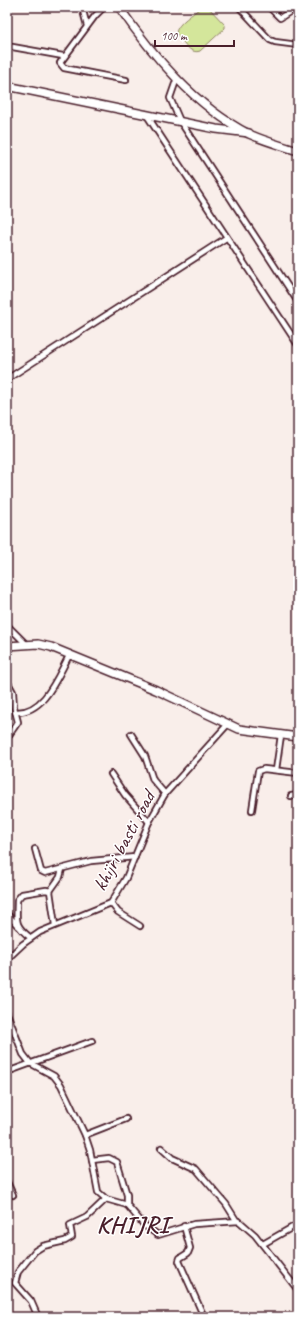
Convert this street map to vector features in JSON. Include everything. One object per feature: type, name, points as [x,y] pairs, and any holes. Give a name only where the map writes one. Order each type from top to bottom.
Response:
[{"type":"main road","points":[[119,7],[176,78],[206,105],[249,133],[298,151]]},
{"type":"main road","points":[[7,86],[216,129],[249,133]]},
{"type":"main road","points":[[7,646],[38,644],[70,654],[156,690],[228,724],[252,731],[298,737]]},
{"type":"street","points":[[82,7],[87,26]]},
{"type":"street","points":[[104,7],[63,56],[60,63],[64,68],[126,80]]},
{"type":"street","points":[[240,7],[270,40],[298,45]]},
{"type":"street","points":[[269,7],[280,18],[284,17],[297,7]]},
{"type":"street","points":[[7,46],[63,56]]},
{"type":"street","points":[[176,78],[170,98],[180,121],[298,302]]},
{"type":"street","points":[[146,114],[226,238],[298,345]]},
{"type":"street","points":[[7,380],[226,238]]},
{"type":"street","points":[[292,294],[298,291]]},
{"type":"street","points":[[7,625],[26,644]]},
{"type":"street","points":[[15,712],[24,711],[45,699],[70,654]]},
{"type":"street","points":[[7,681],[13,692],[15,712],[18,722],[7,738]]},
{"type":"street","name":"khijri basti road","points":[[7,959],[31,938],[55,925],[111,903],[116,897],[135,857],[149,822],[164,794],[228,724]]},
{"type":"street","points":[[132,734],[145,756],[153,780],[164,794]]},
{"type":"street","points":[[276,770],[281,735]]},
{"type":"street","points":[[252,810],[258,771],[264,769],[298,773]]},
{"type":"street","points":[[111,774],[125,796],[149,822]]},
{"type":"street","points":[[291,796],[298,795]]},
{"type":"street","points":[[35,849],[43,872],[62,869],[91,861],[135,857]]},
{"type":"street","points":[[55,925],[50,891],[60,877],[62,869]]},
{"type":"street","points":[[18,926],[17,900],[20,896],[46,890],[50,891]]},
{"type":"street","points":[[111,903],[118,912],[140,926]]},
{"type":"street","points":[[7,914],[21,930],[31,938]]},
{"type":"street","points":[[7,1014],[18,1045],[30,1062],[57,1078],[85,1135],[92,1160],[96,1187],[100,1195],[106,1199],[127,1205],[153,1233],[160,1235],[184,1226],[236,1220]]},
{"type":"street","points":[[7,1072],[30,1062],[92,1041]]},
{"type":"street","points":[[85,1135],[126,1119]]},
{"type":"street","points":[[161,1148],[172,1158],[194,1167],[201,1174],[226,1204],[236,1220],[248,1227],[298,1290]]},
{"type":"street","points":[[92,1160],[109,1158],[117,1162],[126,1195],[127,1205]]},
{"type":"street","points":[[7,1182],[13,1195]]},
{"type":"street","points":[[38,1317],[31,1301],[15,1283],[18,1272],[30,1255],[39,1248],[65,1241],[72,1237],[70,1225],[91,1214],[106,1199]]},
{"type":"street","points":[[263,1244],[298,1224]]},
{"type":"street","points":[[184,1226],[190,1248],[188,1253],[180,1258],[179,1261],[204,1317]]},
{"type":"green space","points":[[201,7],[208,7],[225,25],[225,28],[200,51],[196,52],[189,49],[176,33],[179,26]]},
{"type":"district","name":"KHIJRI","points":[[133,1225]]}]
